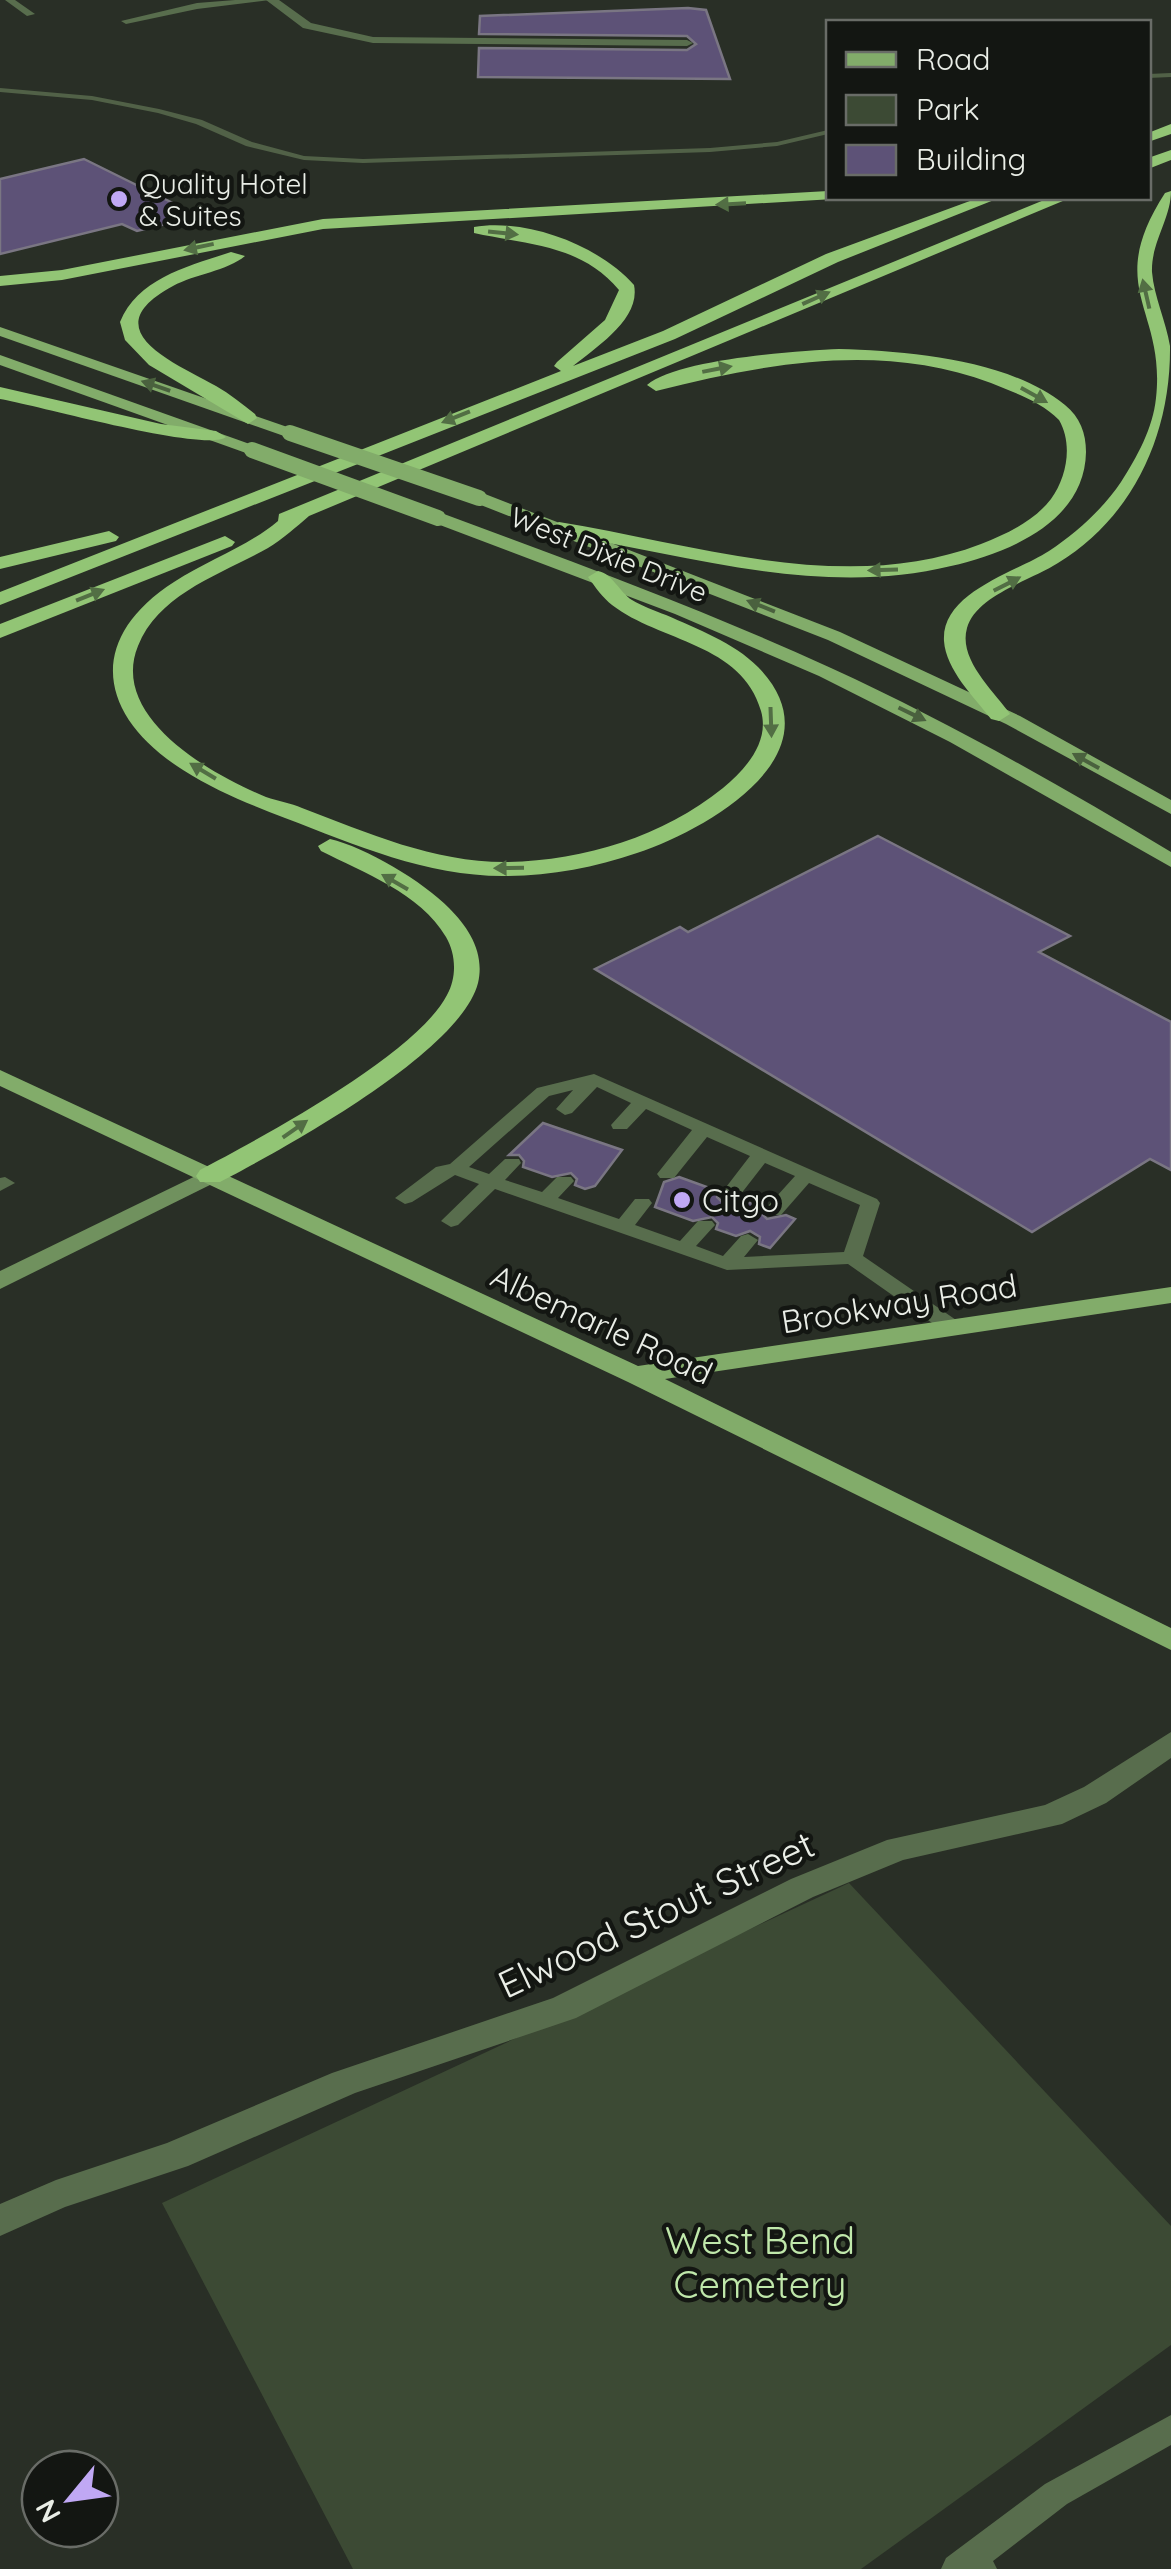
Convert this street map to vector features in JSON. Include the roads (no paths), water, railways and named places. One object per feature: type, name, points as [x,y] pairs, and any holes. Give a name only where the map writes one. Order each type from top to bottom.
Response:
[{"type":"highway","points":[[0,281],[62,275],[324,224],[826,196]]},
{"type":"highway","points":[[998,714],[965,668],[956,646],[956,626],[978,599],[1054,557],[1085,532],[1127,488],[1151,447],[1167,386],[1163,350],[1142,282],[1144,255],[1156,217],[1171,196]]},
{"type":"highway","points":[[0,598],[669,335],[832,258],[987,200]]},
{"type":"highway","points":[[0,632],[566,405],[908,257],[1057,200]]},
{"type":"highway","points":[[248,418],[214,392],[153,360],[133,338],[130,314],[150,291],[191,271],[240,255],[340,236],[426,229],[520,234],[562,244],[614,269],[628,289],[624,308],[601,336],[546,382]]},
{"type":"highway","points":[[560,528],[747,562],[830,571],[896,570],[957,559],[1011,541],[1048,514],[1073,482],[1077,452],[1070,421],[1042,398],[995,376],[936,363],[871,356],[808,356],[754,362],[566,405]]},
{"type":"highway","points":[[0,394],[74,407],[165,433],[216,437]]},
{"type":"highway","points":[[0,563],[105,538],[221,496],[277,488]]},
{"type":"highway","points":[[302,512],[262,543],[220,562],[158,603],[132,634],[122,661],[122,689],[138,720],[194,766],[259,802],[402,854],[448,865],[503,869],[549,866],[616,851],[676,828],[724,800],[752,774],[771,746],[774,717],[766,695],[742,666],[716,648],[620,602],[598,576]]},
{"type":"highway","points":[[210,1176],[269,1147],[429,1034],[458,1000],[466,977],[461,941],[431,905],[398,882],[274,816],[259,802]]},
{"type":"main road","name":"West Dixie Drive","points":[[0,331],[479,498],[834,636],[998,714],[1171,808]]},
{"type":"main road","name":"West Dixie Drive","points":[[0,360],[598,576],[823,671],[924,720],[1171,861]]},
{"type":"main road","name":"Albemarle Road","points":[[6,1085],[637,1376],[1171,1640]]},
{"type":"main road","name":"Brookway Road","points":[[637,1376],[1171,1296]]},
{"type":"street","points":[[269,0],[307,26],[373,40],[687,43]]},
{"type":"street","points":[[0,1282],[210,1176]]},
{"type":"street","name":"Elwood Stout Street","points":[[0,2220],[56,2195],[176,2155],[344,2083],[564,2008],[802,1888],[898,1849],[1051,1816],[1095,1796],[1171,1743]]},
{"type":"lane","points":[[9,0],[30,14]]},
{"type":"lane","points":[[126,20],[196,6],[269,0]]},
{"type":"lane","points":[[565,1109],[594,1078]]},
{"type":"lane","points":[[456,1169],[543,1092],[594,1078],[870,1203],[852,1258]]},
{"type":"lane","points":[[620,1124],[644,1100]]},
{"type":"lane","points":[[667,1174],[704,1128]]},
{"type":"lane","points":[[730,1196],[762,1154]]},
{"type":"lane","points":[[451,1220],[512,1163]]},
{"type":"lane","points":[[405,1198],[443,1171],[456,1169],[726,1264],[852,1258],[952,1327]]},
{"type":"lane","points":[[774,1211],[808,1174]]},
{"type":"lane","points":[[545,1200],[564,1181]]},
{"type":"lane","points":[[623,1227],[642,1203]]},
{"type":"lane","points":[[684,1248],[705,1225]]},
{"type":"lane","points":[[726,1264],[748,1240]]},
{"type":"lane","points":[[970,2565],[1056,2494],[1171,2430]]},
{"type":"waterway","points":[[1151,76],[1171,75]]},
{"type":"waterway","points":[[0,90],[92,98],[159,111],[199,122],[249,144],[304,158],[363,161],[710,150],[777,144],[826,132]]},
{"type":"place","name":"Quality Hotel & Suites","points":[[119,199]]},
{"type":"place","name":"Citgo","points":[[682,1200]]},
{"type":"park label","name":"West Bend Cemetery","points":[[760,2262]]}]
